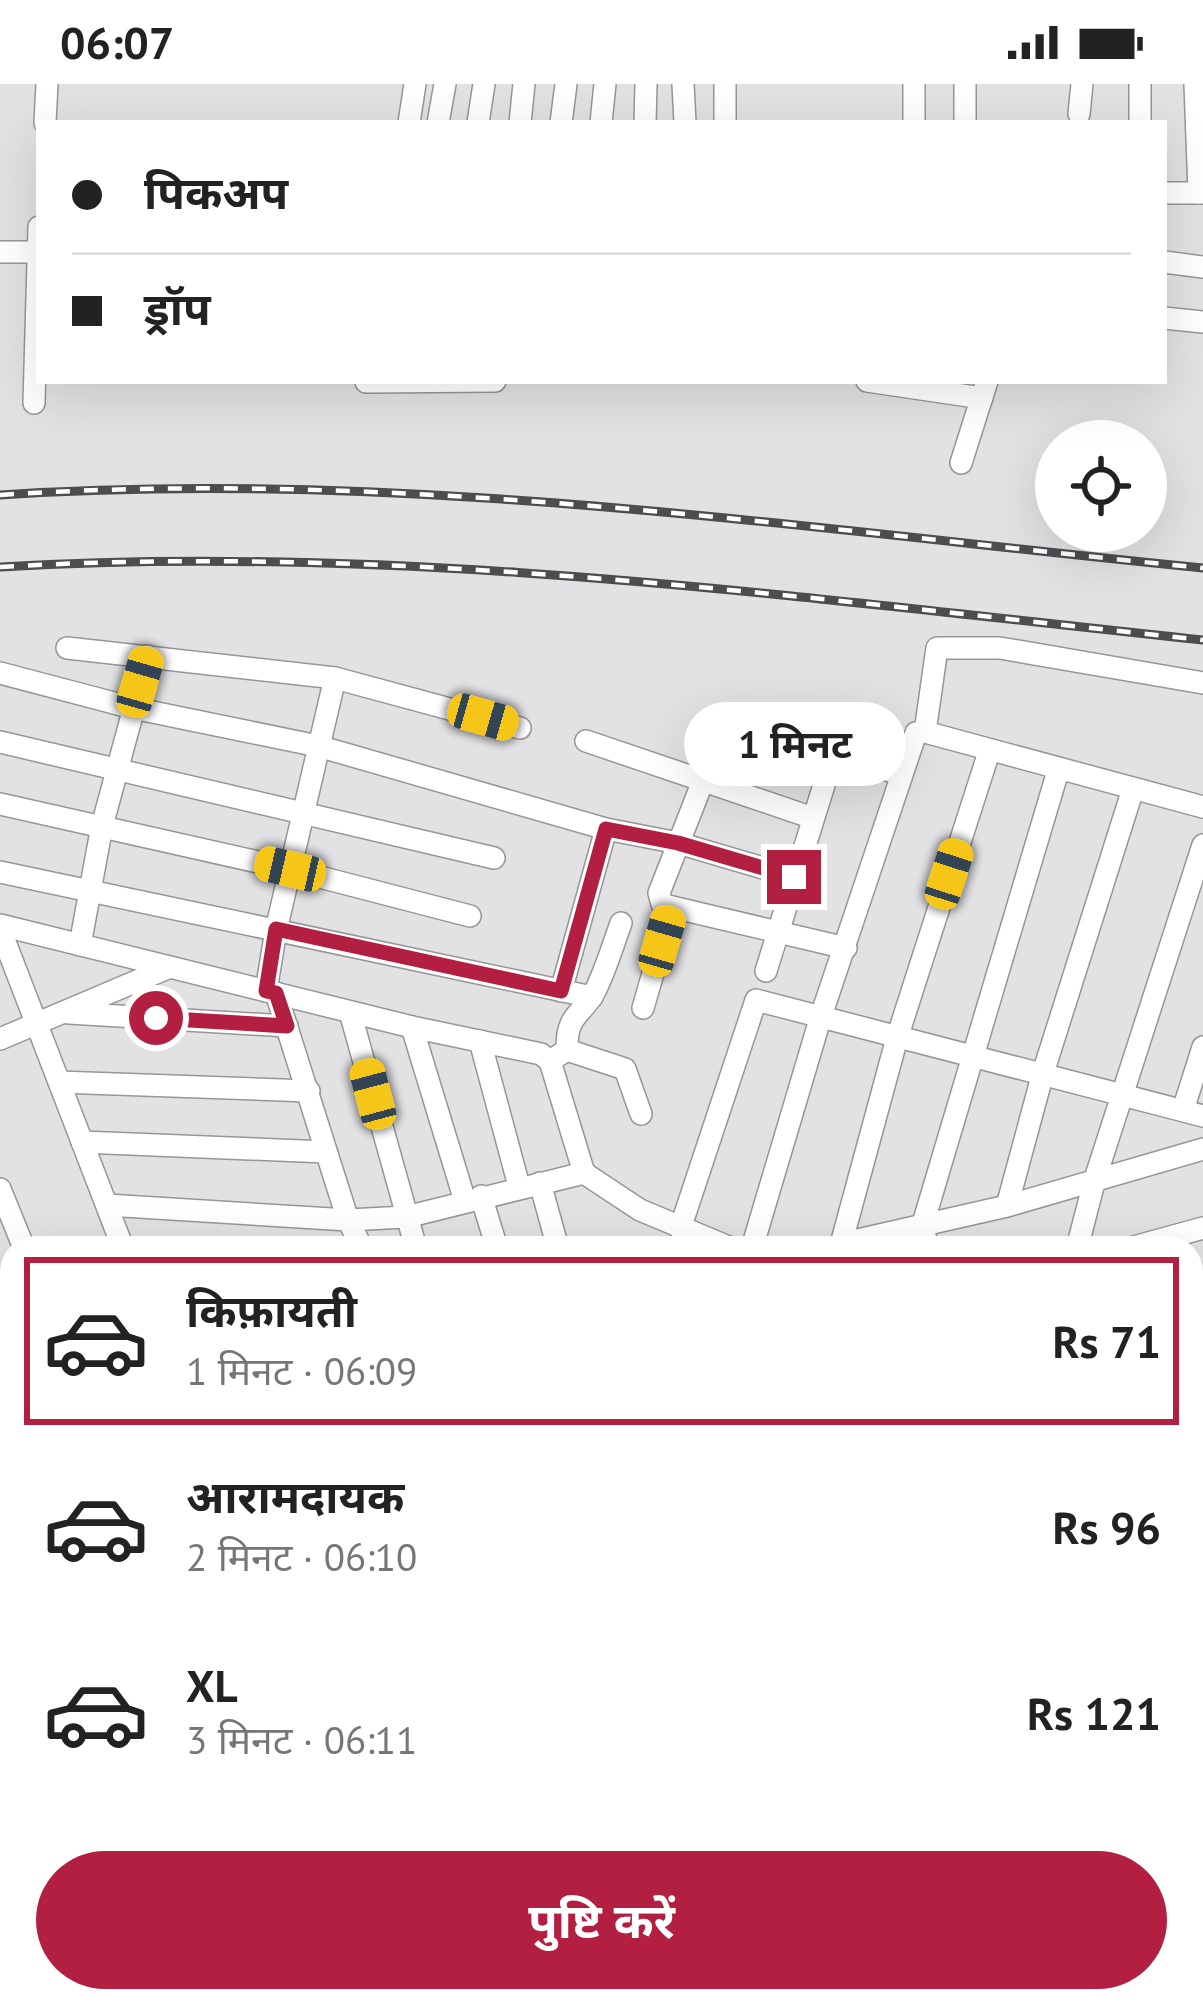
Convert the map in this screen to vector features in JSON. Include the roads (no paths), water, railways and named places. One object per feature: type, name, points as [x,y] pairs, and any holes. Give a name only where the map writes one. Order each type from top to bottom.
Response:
[{"type":"street","points":[[45,120],[47,84]]},
{"type":"street","points":[[409,120],[415,84]]},
{"type":"street","points":[[439,120],[445,84]]},
{"type":"street","points":[[478,120],[484,84]]},
{"type":"street","points":[[520,120],[524,84]]},
{"type":"street","points":[[561,120],[566,84]]},
{"type":"street","points":[[601,120],[605,84]]},
{"type":"street","points":[[645,120],[646,84]]},
{"type":"street","points":[[683,84],[685,120]]},
{"type":"street","points":[[725,84],[725,120]]},
{"type":"street","points":[[914,84],[914,120]]},
{"type":"street","points":[[965,84],[965,120]]},
{"type":"street","points":[[1079,114],[1082,84]]},
{"type":"street","points":[[1140,84],[1140,120]]},
{"type":"street","points":[[1167,193],[1201,193],[1195,84]]},
{"type":"street","points":[[0,252],[36,252]]},
{"type":"street","points":[[1167,262],[1203,267]]},
{"type":"street","points":[[1167,318],[1203,322]]},
{"type":"street","points":[[34,403],[36,328]]},
{"type":"street","points":[[907,384],[984,390],[961,463]]},
{"type":"street","points":[[68,648],[335,678],[520,728]]},
{"type":"street","points":[[925,732],[937,648],[1000,648],[1203,683]]},
{"type":"street","points":[[80,945],[102,826],[148,656]]},
{"type":"street","points":[[0,673],[133,708],[318,746],[606,829],[678,843],[794,877]]},
{"type":"street","points":[[335,678],[276,929],[271,992],[287,1026],[356,1236]]},
{"type":"street","points":[[846,948],[672,908],[658,898],[721,728],[730,724],[900,774]]},
{"type":"street","points":[[756,1236],[912,737],[925,732],[1203,807]]},
{"type":"street","points":[[586,741],[813,818]]},
{"type":"street","points":[[0,742],[494,857]]},
{"type":"street","points":[[843,1236],[897,1038],[988,752]]},
{"type":"street","points":[[766,971],[834,753]]},
{"type":"street","points":[[926,1236],[1058,771]]},
{"type":"street","points":[[1007,1206],[1043,1073],[1133,789]]},
{"type":"street","points":[[0,804],[290,869],[470,916]]},
{"type":"street","points":[[561,991],[606,829]]},
{"type":"street","points":[[1080,1236],[1203,845]]},
{"type":"street","points":[[0,872],[592,997]]},
{"type":"street","points":[[644,1008],[672,908]]},
{"type":"street","points":[[621,923],[592,997],[580,1006],[559,1055],[584,1173],[640,1210],[699,1236]]},
{"type":"street","points":[[0,927],[412,1027],[625,1069],[641,1114]]},
{"type":"street","points":[[0,927],[119,1236]]},
{"type":"street","points":[[0,1039],[170,968]]},
{"type":"street","points":[[680,1229],[756,1000],[1193,1113],[1203,1047]]},
{"type":"street","points":[[69,1012],[287,1026]]},
{"type":"street","points":[[350,1012],[412,1236]]},
{"type":"street","points":[[412,1027],[473,1199],[491,1236]]},
{"type":"street","points":[[480,1041],[553,1236]]},
{"type":"street","points":[[59,1082],[309,1091]]},
{"type":"street","points":[[82,1142],[326,1151]]},
{"type":"street","points":[[930,1236],[1007,1206],[1203,1149]]},
{"type":"street","points":[[107,1204],[348,1220],[406,1217],[584,1173]]},
{"type":"street","points":[[0,1189],[19,1236]]},
{"type":"street","points":[[1174,1236],[1203,1228]]},
{"type":"railway","points":[[0,495],[150,489],[451,496],[753,521],[1203,568]]},
{"type":"railway","points":[[0,567],[302,562],[452,568],[753,592],[1203,640]]}]
